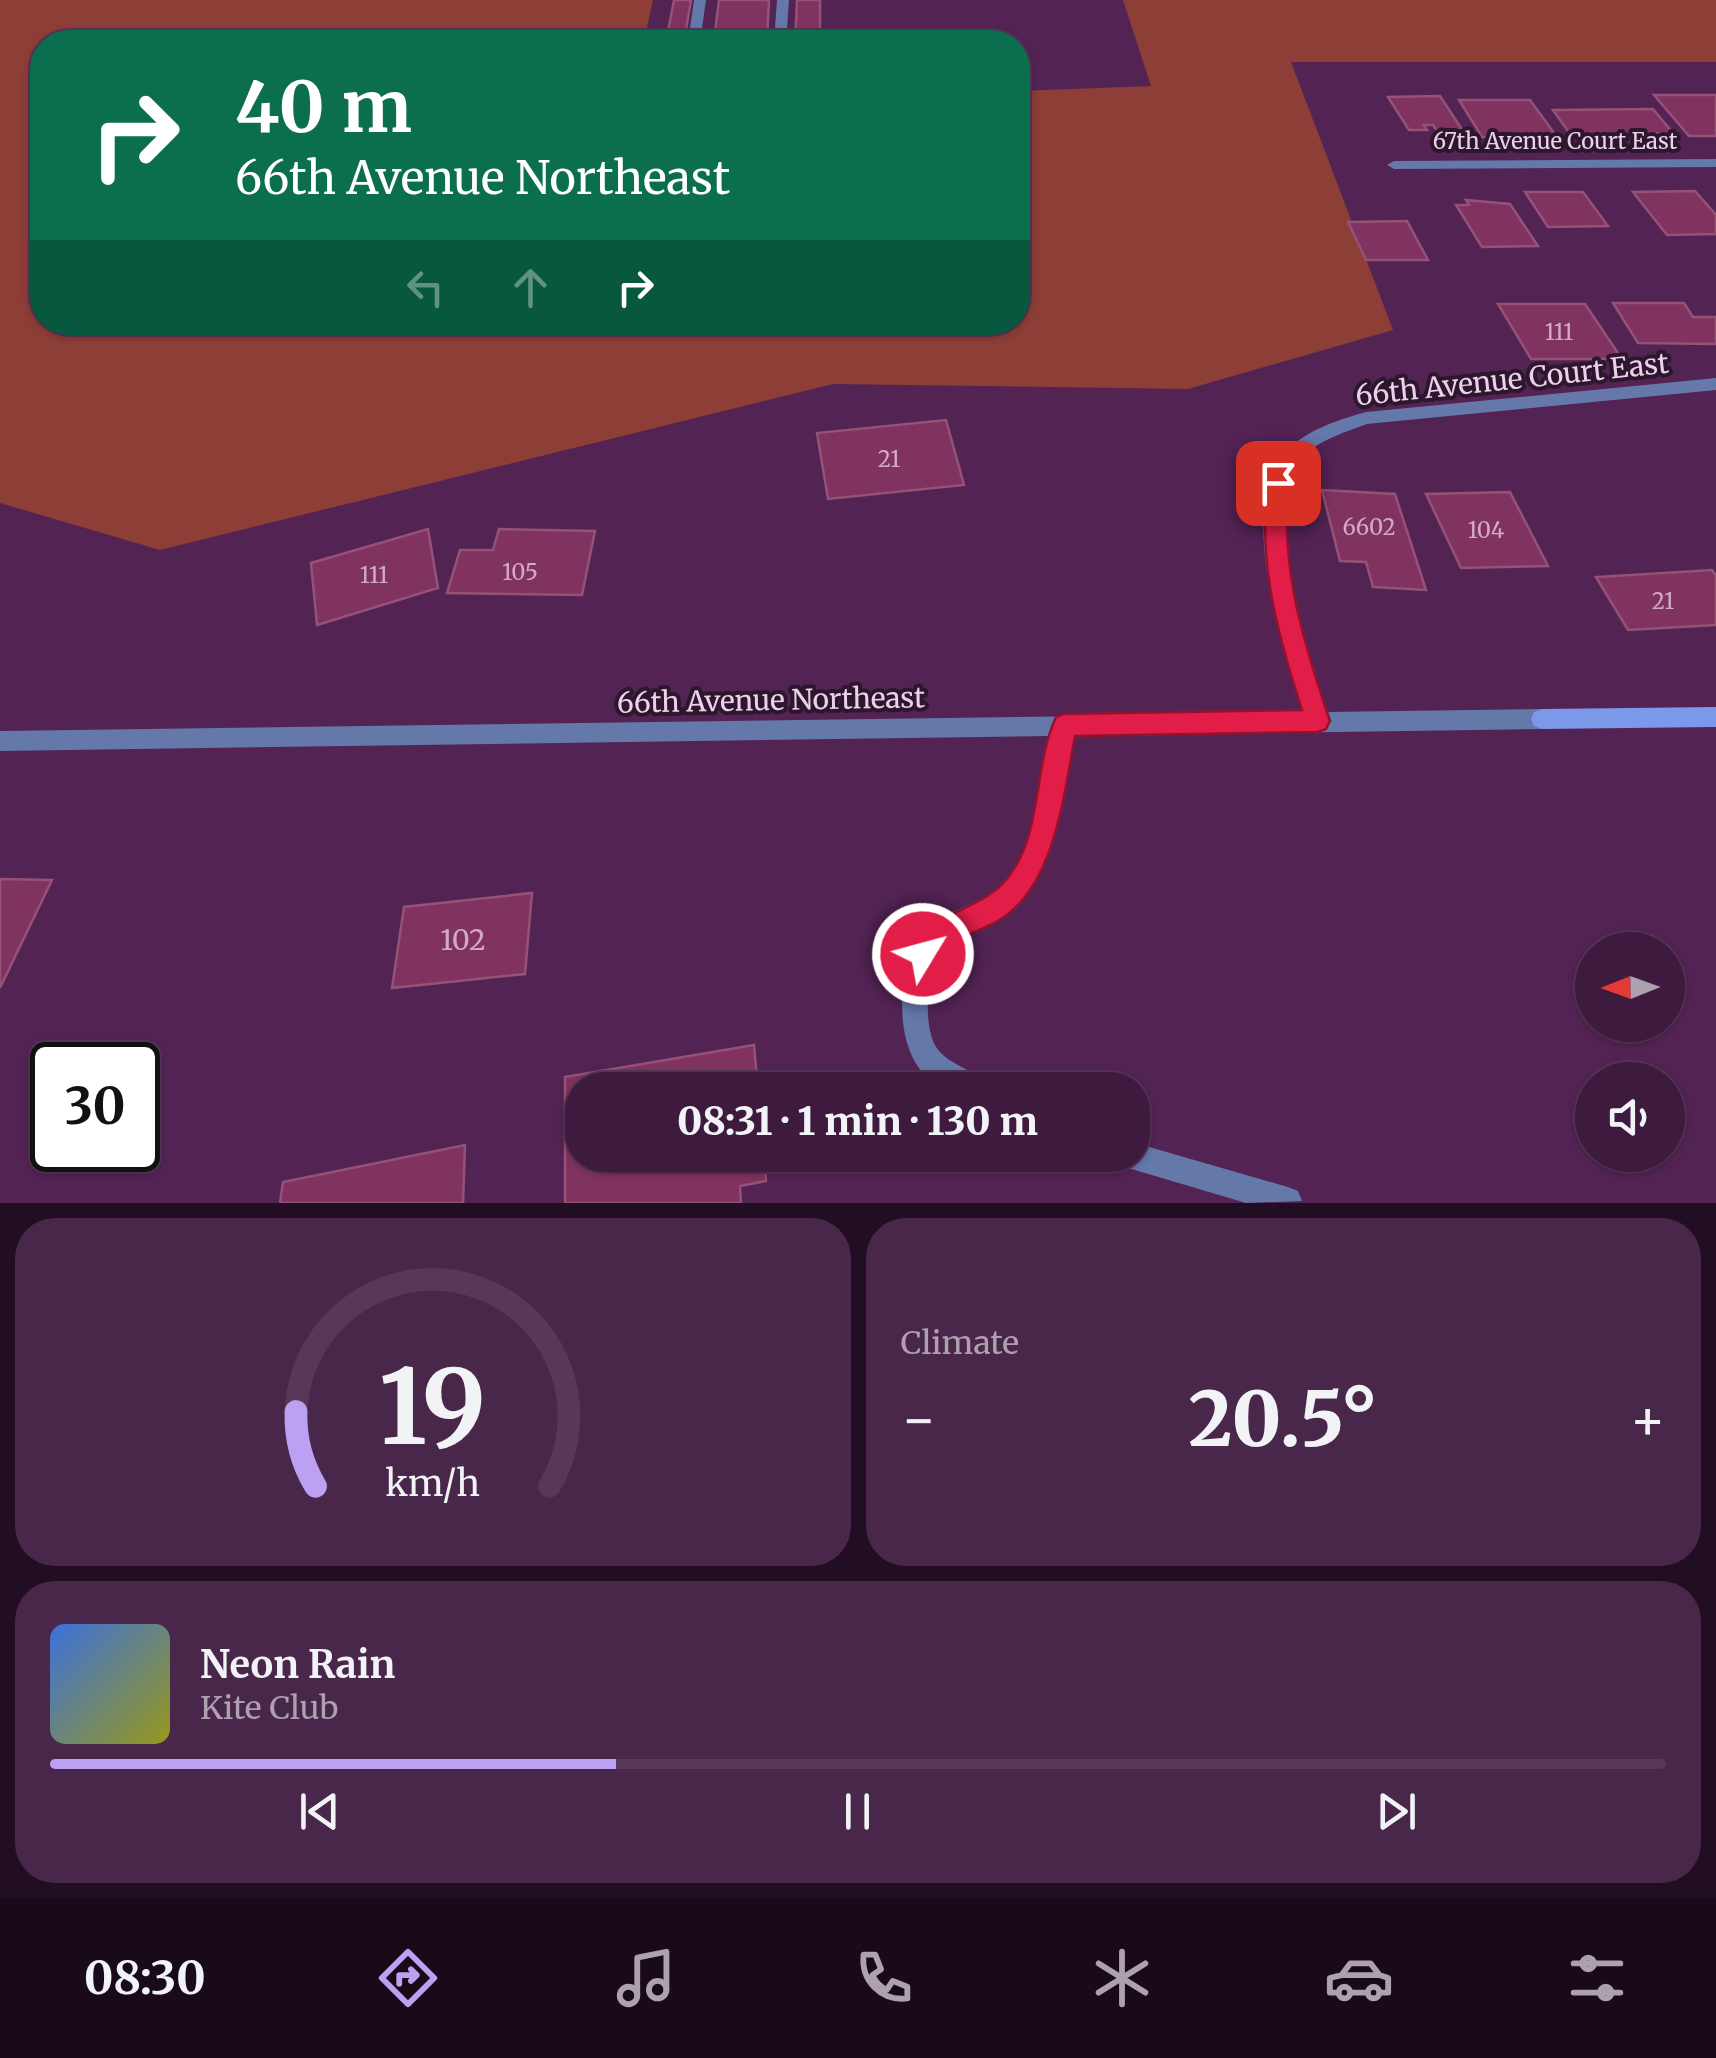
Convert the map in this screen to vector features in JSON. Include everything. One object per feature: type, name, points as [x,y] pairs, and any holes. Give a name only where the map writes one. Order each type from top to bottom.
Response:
[{"type":"street","points":[[696,30],[700,0]]},
{"type":"street","points":[[781,30],[783,0]]},
{"type":"street","name":"67th Avenue Court East","points":[[1394,165],[1716,163]]},
{"type":"street","name":"66th Avenue Court East","points":[[1318,721],[1298,661],[1277,572],[1275,510],[1278,483],[1287,462],[1332,430],[1366,418],[1716,384]]},
{"type":"street","points":[[1542,719],[1716,717]]},
{"type":"street","name":"66th Avenue Northeast","points":[[0,742],[1542,719]]},
{"type":"street","points":[[943,1072],[934,1067],[919,1044],[914,1004],[923,954],[940,934],[992,910],[1016,889],[1044,831],[1064,725]]},
{"type":"street","points":[[1150,1161],[1288,1201]]},
{"type":"shaded area","points":[[0,0],[653,0],[647,30],[30,30],[30,335],[1030,335],[1030,91],[1151,86],[1123,0],[1716,0],[1716,62],[1291,62],[1393,330],[1188,389],[833,384],[160,550],[0,503]]},
{"type":"building","points":[[674,0],[691,0],[686,30],[668,30]]},
{"type":"building","points":[[719,0],[769,0],[768,30],[715,30]]},
{"type":"building","points":[[797,0],[820,0],[820,30],[796,30]]},
{"type":"building","points":[[1654,95],[1716,95],[1716,136],[1689,136]]},
{"type":"building","points":[[1440,96],[1463,131],[1437,131],[1433,125],[1424,125],[1427,130],[1409,130],[1388,97]]},
{"type":"building","points":[[1459,100],[1530,100],[1557,137],[1482,137]]},
{"type":"building","points":[[1653,109],[1673,133],[1570,134],[1553,110]]},
{"type":"building","points":[[1695,191],[1716,215],[1716,234],[1667,235],[1633,192]]},
{"type":"building","points":[[1525,192],[1583,192],[1608,226],[1548,227]]},
{"type":"building","points":[[1466,200],[1510,204],[1538,246],[1482,247],[1456,205],[1469,205]]},
{"type":"building","points":[[1407,221],[1428,260],[1366,260],[1348,222]]},
{"type":"building","points":[[1613,303],[1684,303],[1693,317],[1716,317],[1716,344],[1638,343]]},
{"type":"building","points":[[1498,304],[1585,304],[1622,359],[1531,359]]},
{"type":"building","points":[[946,420],[964,485],[828,499],[817,433]]},
{"type":"building","points":[[1322,490],[1395,494],[1426,590],[1373,587],[1366,562],[1340,561]]},
{"type":"building","points":[[1510,492],[1548,566],[1461,568],[1426,494]]},
{"type":"building","points":[[428,529],[438,588],[317,625],[311,563]]},
{"type":"building","points":[[499,529],[595,531],[582,595],[447,593],[460,550],[493,550]]},
{"type":"building","points":[[1712,570],[1716,576],[1716,625],[1628,630],[1596,577]]},
{"type":"building","points":[[0,879],[52,880],[0,988]]},
{"type":"building","points":[[532,893],[525,974],[392,988],[404,907]]},
{"type":"building","points":[[754,1045],[756,1072],[595,1072]]},
{"type":"building","points":[[465,1145],[463,1203],[280,1203],[283,1182]]},
{"type":"building","points":[[565,1172],[765,1172],[766,1181],[740,1186],[741,1203],[565,1203]]},
{"type":"route","points":[[923,954],[940,934],[992,910],[1016,889],[1044,831],[1064,725],[1318,721],[1298,661],[1277,572],[1278,483]]}]
